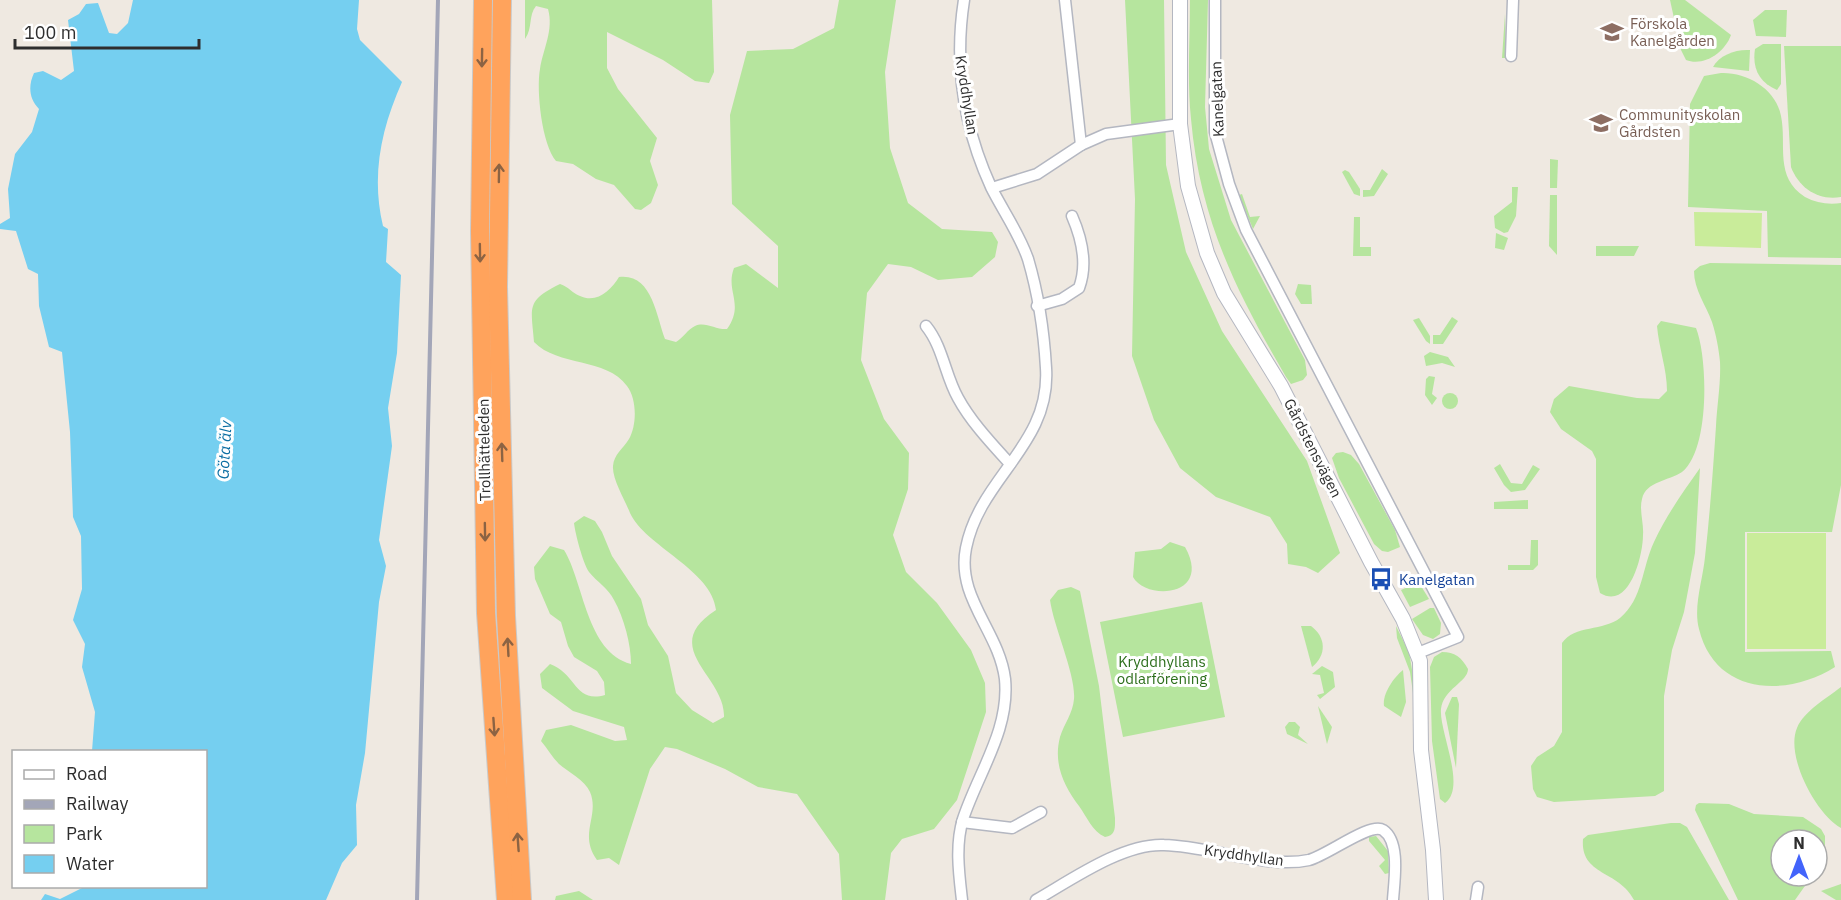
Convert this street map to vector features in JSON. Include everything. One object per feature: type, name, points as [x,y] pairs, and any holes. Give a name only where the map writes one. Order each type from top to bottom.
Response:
[{"type":"highway","name":"Trollhätteleden","points":[[483,0],[480,231],[486,613],[506,900]]},
{"type":"highway","name":"Trollhätteleden","points":[[502,0],[498,287],[506,616],[522,900]]},
{"type":"street","name":"Kryddhyllan","points":[[962,900],[957,866],[962,822],[995,743],[1005,708],[1005,677],[968,592],[964,572],[966,548],[976,517],[1010,464],[1028,442],[1039,417],[1046,390],[1038,306],[1028,260],[976,150],[960,72],[959,45],[964,0]]},
{"type":"street","points":[[1065,0],[1081,145]]},
{"type":"street","name":"Gårdstensvägen","points":[[1180,0],[1180,124],[1188,186],[1199,231],[1224,293],[1296,415],[1371,562],[1403,619],[1418,653],[1422,680],[1421,750],[1433,850],[1436,900]]},
{"type":"street","name":"Kanelgatan","points":[[1215,0],[1215,132],[1229,184],[1246,230],[1458,637],[1418,653]]},
{"type":"street","points":[[1511,57],[1513,0]]},
{"type":"street","points":[[992,188],[1038,174],[1081,145],[1116,132],[1180,124]]},
{"type":"street","points":[[1038,306],[1073,294],[1084,274],[1080,234],[1072,216]]},
{"type":"street","points":[[926,326],[937,339],[949,380],[958,399],[1010,464]]},
{"type":"street","points":[[962,822],[1012,828],[1041,812]]},
{"type":"street","name":"Kryddhyllan","points":[[1036,900],[1123,853],[1142,847],[1163,844],[1287,862],[1327,854],[1360,833],[1376,828],[1385,831],[1392,843],[1393,900]]},
{"type":"street","points":[[1476,900],[1478,887]]},
{"type":"green space","points":[[525,0],[712,0],[714,72],[709,83],[695,81],[663,60],[607,32],[607,68],[618,89],[657,138],[650,161],[658,185],[651,203],[641,210],[635,209],[614,185],[596,179],[573,164],[556,161],[551,153],[541,117],[539,90],[540,69],[549,32],[550,17],[548,9],[536,6],[525,39]]},
{"type":"green space","points":[[839,0],[896,0],[885,72],[890,148],[908,203],[942,229],[992,232],[998,242],[995,257],[972,277],[938,280],[911,267],[888,264],[867,293],[861,360],[884,419],[909,453],[908,489],[893,535],[906,572],[937,603],[971,650],[985,683],[986,712],[957,800],[934,829],[902,839],[891,853],[885,900],[842,900],[839,854],[797,794],[758,787],[725,769],[677,749],[665,747],[650,769],[619,865],[609,858],[597,860],[589,842],[593,809],[590,792],[580,780],[559,764],[541,741],[546,730],[571,725],[615,741],[627,740],[624,727],[573,711],[542,688],[540,674],[550,664],[559,668],[581,692],[595,697],[605,695],[604,682],[597,671],[574,657],[561,622],[550,614],[535,579],[534,567],[550,546],[564,550],[595,631],[604,646],[616,657],[631,664],[628,640],[618,607],[609,592],[589,572],[582,555],[574,523],[584,516],[595,521],[612,556],[641,599],[648,625],[668,656],[676,693],[692,710],[713,723],[724,717],[722,702],[693,650],[693,637],[699,624],[716,610],[712,596],[691,570],[638,525],[619,490],[613,471],[615,458],[632,433],[635,412],[630,391],[618,377],[607,370],[556,355],[544,350],[534,342],[533,306],[541,295],[560,284],[580,296],[592,298],[608,291],[619,277],[630,278],[639,282],[646,289],[665,339],[676,342],[692,327],[699,325],[727,329],[732,320],[735,305],[732,284],[734,268],[746,264],[778,288],[778,246],[732,204],[730,115],[747,51],[793,49],[834,28]]},
{"type":"green space","points":[[1125,0],[1164,0],[1166,165],[1186,252],[1222,331],[1307,461],[1340,553],[1318,573],[1306,567],[1288,564],[1287,544],[1270,517],[1216,497],[1180,468],[1154,420],[1132,356],[1135,199]]},
{"type":"green space","points":[[1190,0],[1208,0],[1205,107],[1209,149],[1231,220],[1305,360],[1307,375],[1303,380],[1291,384],[1236,284],[1223,254],[1203,190],[1191,119]]},
{"type":"green space","points":[[1670,0],[1685,0],[1731,35],[1724,47],[1707,60],[1693,62],[1686,60],[1681,50]]},
{"type":"green space","points":[[1765,10],[1787,10],[1786,37],[1756,36],[1753,20]]},
{"type":"green space","points":[[1505,14],[1506,58],[1502,58]]},
{"type":"green space","points":[[1763,44],[1781,44],[1781,84],[1777,90],[1761,79],[1756,68],[1755,49]]},
{"type":"green space","points":[[1784,46],[1841,46],[1841,197],[1825,197],[1810,191],[1799,181],[1791,167]]},
{"type":"green space","points":[[1750,50],[1749,71],[1713,67],[1719,59],[1728,54]]},
{"type":"green space","points":[[1731,73],[1750,79],[1767,90],[1773,98],[1781,116],[1785,170],[1789,180],[1795,189],[1809,199],[1823,203],[1841,203],[1841,258],[1768,257],[1767,211],[1688,207],[1690,104],[1704,76]]},
{"type":"green space","points":[[1550,159],[1558,160],[1557,188],[1550,188]]},
{"type":"green space","points":[[1382,169],[1388,174],[1374,196],[1363,197],[1363,190],[1370,190]]},
{"type":"green space","points":[[1345,170],[1349,172],[1360,189],[1360,196],[1354,194],[1342,172]]},
{"type":"green space","points":[[1512,187],[1518,187],[1516,216],[1508,232],[1504,233],[1495,228],[1494,216],[1512,202]]},
{"type":"green space","points":[[1242,194],[1250,217],[1260,216],[1253,229],[1239,195]]},
{"type":"green space","points":[[1550,195],[1557,195],[1557,255],[1549,246]]},
{"type":"green space","points":[[1694,212],[1762,213],[1761,248],[1695,246]]},
{"type":"green space","points":[[1354,217],[1360,217],[1360,247],[1371,247],[1371,256],[1353,256]]},
{"type":"green space","points":[[1496,233],[1508,238],[1504,250],[1495,248]]},
{"type":"green space","points":[[1596,246],[1639,246],[1634,256],[1596,256]]},
{"type":"green space","points":[[1710,263],[1841,265],[1841,485],[1832,532],[1745,532],[1745,652],[1831,651],[1835,667],[1816,677],[1795,683],[1775,686],[1755,684],[1736,678],[1720,667],[1707,651],[1697,620],[1708,524],[1720,370],[1715,332],[1698,291],[1694,271]]},
{"type":"green space","points":[[1298,284],[1311,285],[1312,304],[1301,304],[1295,294]]},
{"type":"green space","points":[[1452,317],[1458,321],[1443,344],[1433,344],[1433,335],[1440,335]]},
{"type":"green space","points":[[1419,318],[1430,336],[1430,344],[1413,320]]},
{"type":"green space","points":[[1661,321],[1696,328],[1703,360],[1702,425],[1691,461],[1682,472],[1653,485],[1644,493],[1641,508],[1642,544],[1637,567],[1626,588],[1610,597],[1600,593],[1596,577],[1596,459],[1592,451],[1561,429],[1550,412],[1554,399],[1569,386],[1637,398],[1659,399],[1667,391],[1657,326]]},
{"type":"green space","points":[[1430,352],[1448,357],[1455,367],[1442,363],[1426,366],[1424,356]]},
{"type":"green space","points":[[1429,376],[1435,377],[1432,394],[1437,398],[1432,405],[1425,395],[1426,379]]},
{"type":"green space","points":[[1450,393],[1456,395],[1458,401],[1456,407],[1450,409],[1444,407],[1442,401],[1444,395]]},
{"type":"green space","points":[[1343,452],[1351,455],[1359,464],[1395,530],[1400,547],[1388,552],[1382,551],[1374,544],[1339,478],[1332,458],[1336,453]]},
{"type":"green space","points":[[1500,464],[1511,483],[1522,484],[1533,465],[1540,469],[1525,490],[1511,492],[1494,468]]},
{"type":"green space","points":[[1700,468],[1695,553],[1684,612],[1672,650],[1664,696],[1664,791],[1655,796],[1554,802],[1537,797],[1533,789],[1531,766],[1537,757],[1554,746],[1562,732],[1562,643],[1574,633],[1613,622],[1628,610],[1638,592],[1650,552],[1659,532]]},
{"type":"green space","points":[[1528,500],[1528,509],[1494,509],[1494,502]]},
{"type":"green space","points":[[1747,533],[1826,533],[1826,649],[1747,649]]},
{"type":"green space","points":[[1531,540],[1538,540],[1538,565],[1533,570],[1508,570],[1508,565],[1530,565]]},
{"type":"green space","points":[[1170,542],[1185,547],[1191,564],[1191,576],[1184,585],[1174,590],[1163,591],[1140,585],[1133,577],[1135,552],[1161,549]]},
{"type":"green space","points":[[1410,586],[1421,586],[1429,599],[1410,607],[1401,590]]},
{"type":"green space","points":[[1071,587],[1080,591],[1099,686],[1115,818],[1113,833],[1105,837],[1093,827],[1074,798],[1061,774],[1059,765],[1058,747],[1072,709],[1074,689],[1050,600],[1058,590]]},
{"type":"green space","name":"Kryddhyllans odlarförening","points":[[1202,602],[1225,717],[1123,737],[1100,622]]},
{"type":"green space","points":[[1434,608],[1441,623],[1440,634],[1433,639],[1423,635],[1412,619]]},
{"type":"green space","points":[[1301,626],[1311,626],[1320,635],[1322,641],[1322,652],[1312,667]]},
{"type":"green space","points":[[1396,626],[1409,652],[1416,693],[1413,693],[1410,672],[1397,638]]},
{"type":"green space","points":[[1442,652],[1457,656],[1468,669],[1464,678],[1446,696],[1441,709],[1441,719],[1453,772],[1451,795],[1445,803],[1440,799],[1432,741],[1430,667],[1434,657]]},
{"type":"green space","points":[[1322,666],[1333,672],[1335,687],[1320,699],[1317,695],[1324,693],[1320,675],[1312,674]]},
{"type":"green space","points":[[1403,670],[1406,702],[1401,717],[1384,706],[1384,701],[1389,686]]},
{"type":"green space","points":[[1841,687],[1841,828],[1831,821],[1813,798],[1799,768],[1794,740],[1797,728],[1805,716]]},
{"type":"green space","points":[[1452,697],[1457,697],[1459,704],[1456,768],[1445,713]]},
{"type":"green space","points":[[1318,706],[1332,727],[1327,744]]},
{"type":"green space","points":[[1289,722],[1295,722],[1300,727],[1298,735],[1308,744],[1287,734],[1285,727]]},
{"type":"green space","points":[[1699,803],[1729,804],[1754,814],[1803,817],[1820,828],[1769,828],[1769,888],[1804,888],[1795,900],[1738,900],[1695,810]]},
{"type":"green space","points":[[1680,823],[1687,827],[1729,900],[1634,900],[1619,883],[1594,867],[1584,851],[1583,839],[1588,835]]},
{"type":"green space","points":[[1376,836],[1388,851],[1389,873],[1385,874],[1379,866],[1385,860],[1369,841],[1369,837]]},
{"type":"green space","points":[[1841,884],[1841,900],[1836,900],[1821,891]]},
{"type":"green space","points":[[579,891],[593,900],[555,900],[556,896]]},
{"type":"water","name":"Göta älv","points":[[133,0],[359,0],[357,29],[360,40],[402,82],[388,117],[378,171],[383,226],[388,229],[386,262],[401,275],[397,353],[388,408],[392,446],[379,540],[386,566],[379,602],[365,753],[356,805],[357,845],[342,863],[326,900],[41,900],[45,894],[60,899],[82,888],[207,888],[207,750],[92,750],[95,712],[82,667],[85,644],[73,620],[82,589],[81,536],[73,517],[70,432],[62,352],[49,347],[39,306],[38,274],[28,269],[16,231],[0,229],[0,224],[10,218],[8,189],[15,154],[32,132],[39,109],[30,92],[34,73],[43,71],[61,80],[74,71],[68,20],[79,14],[86,4],[98,3],[109,33],[117,34],[128,23]]},
{"type":"railway","points":[[417,900],[438,0]]},
{"type":"place","name":"Förskola Kanelgården","points":[[1612,32]]},
{"type":"place","name":"Communityskolan Gårdsten","points":[[1601,123]]},
{"type":"place","name":"Kanelgatan","points":[[1381,579]]}]
